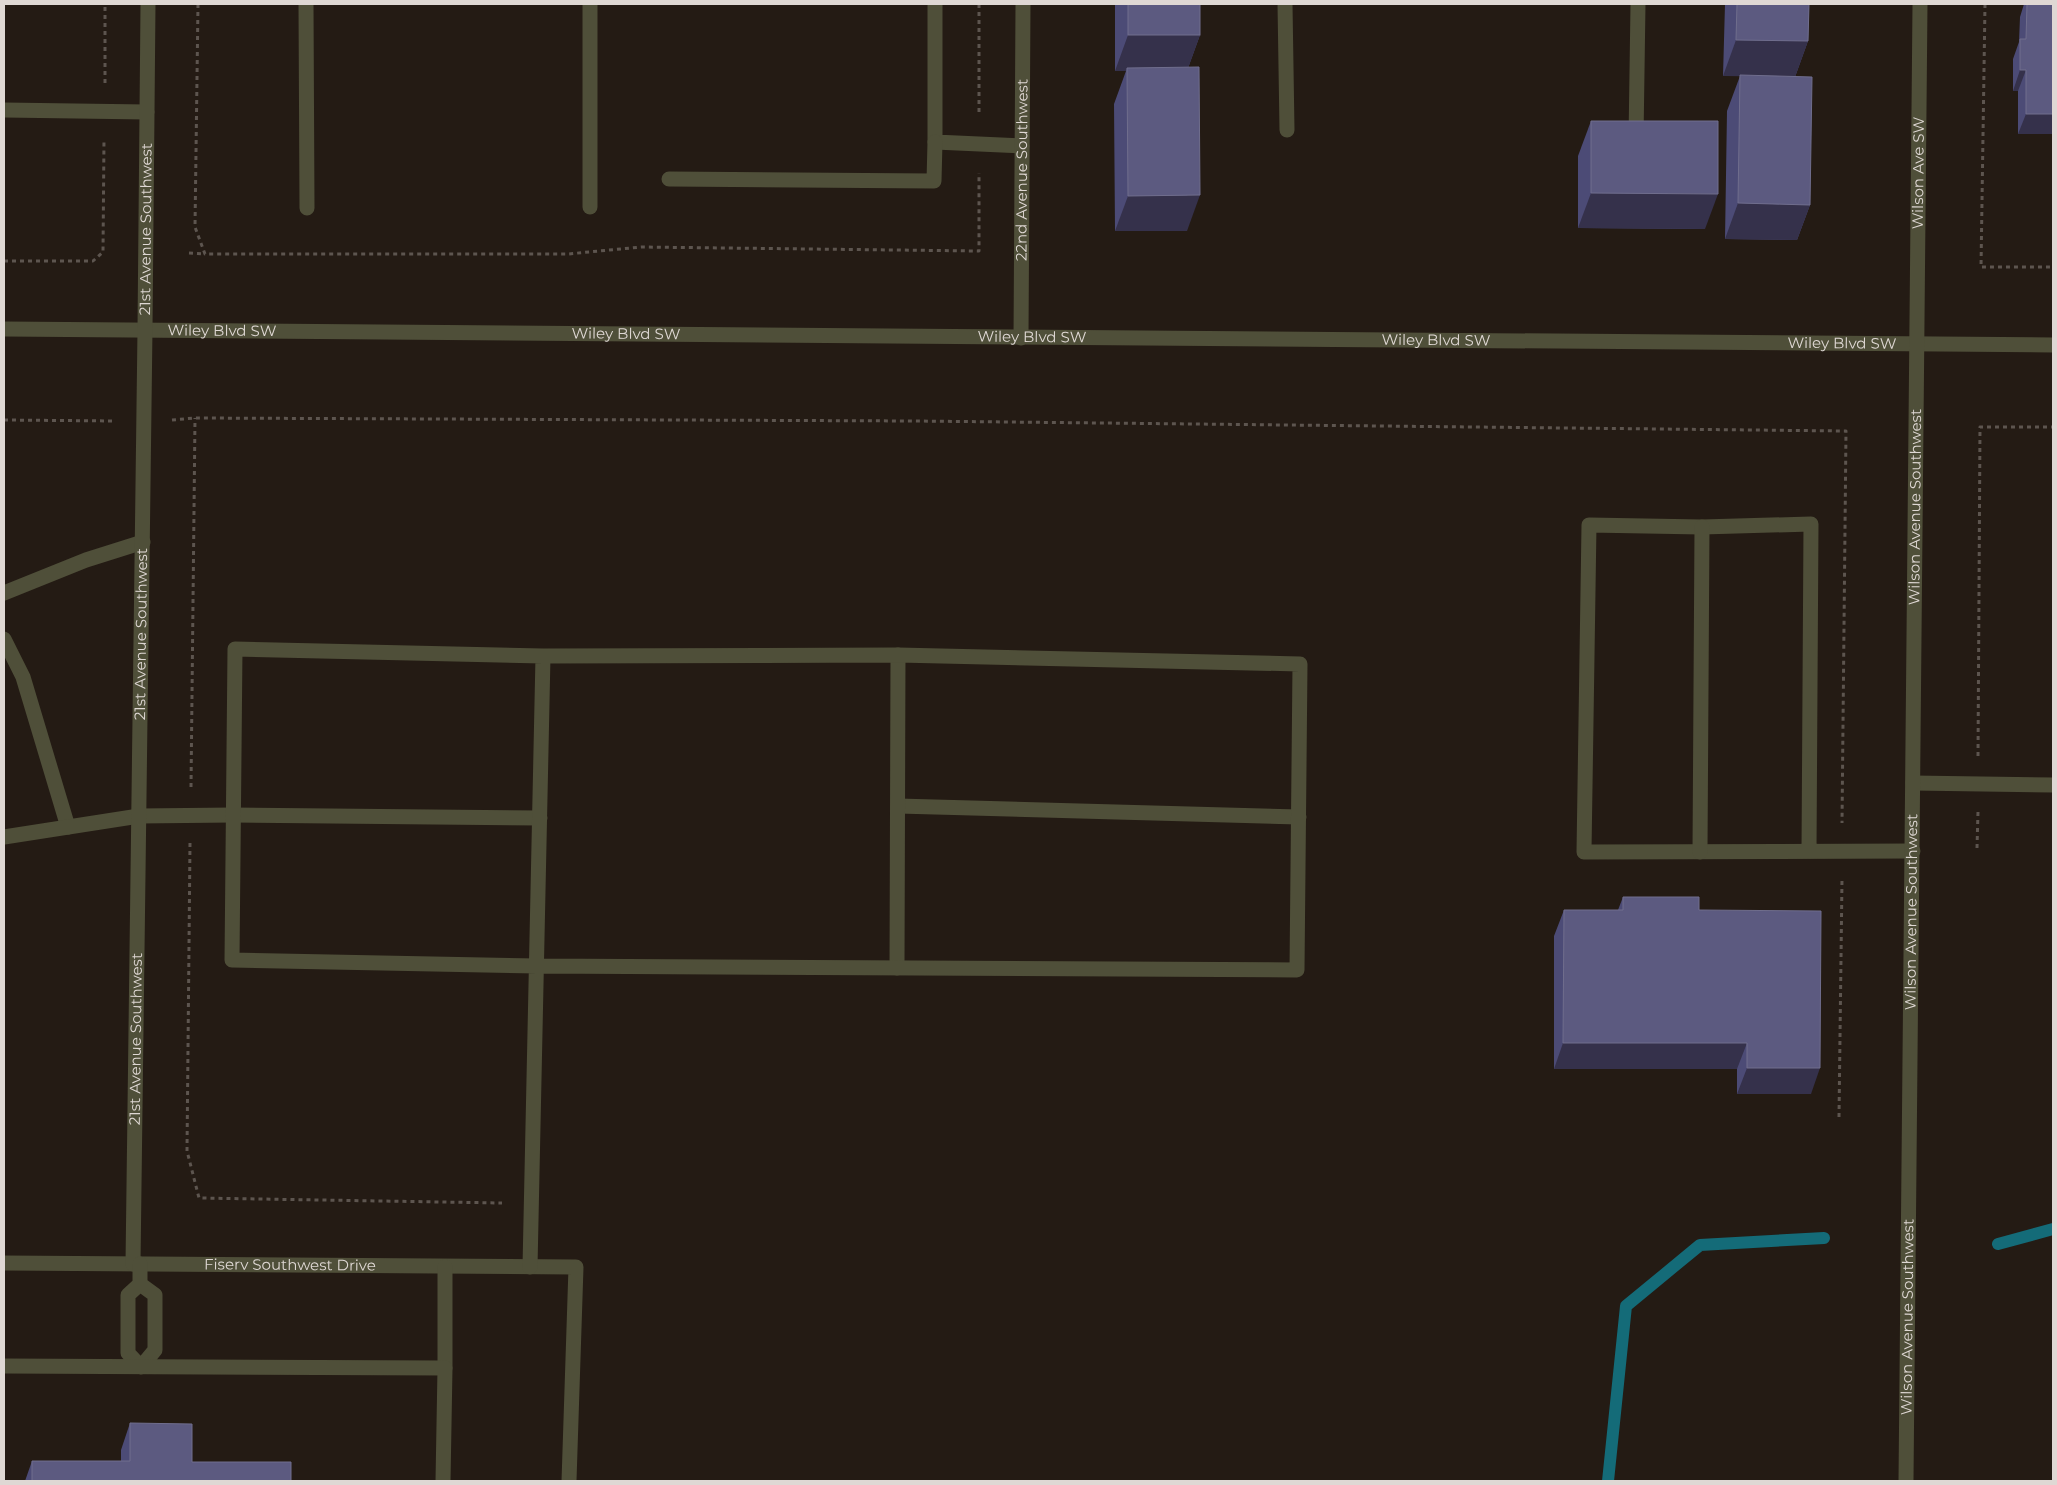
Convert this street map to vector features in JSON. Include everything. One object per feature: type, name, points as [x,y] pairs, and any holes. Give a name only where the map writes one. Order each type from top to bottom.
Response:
[{"type":"street","name":"21st Avenue Southwest","points":[[140,1284],[136,1264],[148,4]]},
{"type":"street","points":[[306,4],[307,208]]},
{"type":"street","points":[[590,4],[590,207]]},
{"type":"street","points":[[669,179],[934,181],[935,4]]},
{"type":"street","name":"22nd Avenue Southwest","points":[[1021,338],[1023,4]]},
{"type":"street","points":[[1284,4],[1287,130]]},
{"type":"street","points":[[1636,139],[1638,4]]},
{"type":"street","name":"Wilson Ave SW","points":[[1917,344],[1920,4]]},
{"type":"street","points":[[4,110],[147,112]]},
{"type":"street","points":[[935,142],[1022,146]]},
{"type":"street","name":"Wiley Blvd SW","points":[[4,329],[2053,345]]},
{"type":"street","name":"Wilson Avenue Southwest","points":[[1906,1481],[1917,344]]},
{"type":"street","points":[[1809,851],[1811,524],[1702,527],[1589,525],[1584,852],[1913,851]]},
{"type":"street","points":[[1700,852],[1702,527]]},
{"type":"street","points":[[4,593],[86,560],[143,542]]},
{"type":"street","points":[[4,639],[24,677],[68,827]]},
{"type":"street","points":[[235,649],[543,656],[898,655],[1300,664],[1297,970],[537,966],[232,960],[235,649]]},
{"type":"street","points":[[897,968],[898,655]]},
{"type":"street","points":[[530,1267],[543,656]]},
{"type":"street","points":[[1913,782],[2053,785]]},
{"type":"street","points":[[898,806],[1299,817]]},
{"type":"street","points":[[4,838],[139,816],[540,818]]},
{"type":"street","name":"Fiserv Southwest Drive","points":[[4,1263],[576,1267],[569,1481]]},
{"type":"street","points":[[444,1481],[445,1267]]},
{"type":"street","points":[[140,1284],[155,1296],[155,1350],[141,1367],[128,1353],[128,1295],[140,1284]]},
{"type":"street","points":[[4,1366],[445,1368]]},
{"type":"path","points":[[4,261],[93,261],[103,252],[105,4]]},
{"type":"path","points":[[1985,4],[1981,267],[2053,267]]},
{"type":"path","points":[[189,253],[205,254]]},
{"type":"path","points":[[4,420],[144,422],[195,418],[905,421],[1846,431],[1839,1116]]},
{"type":"path","points":[[1977,848],[1980,427],[2053,427]]},
{"type":"building","points":[[1128,4],[1200,4],[1200,35],[1128,35]]},
{"type":"building","points":[[1737,4],[1809,4],[1808,41],[1736,40]]},
{"type":"building","points":[[2027,4],[2053,4],[2053,114],[2026,114],[2026,70],[2020,70],[2020,39],[2026,39]]},
{"type":"building","points":[[1199,67],[1200,195],[1128,196],[1127,68]]},
{"type":"building","points":[[1740,75],[1812,77],[1810,205],[1738,203]]},
{"type":"building","points":[[1591,121],[1718,121],[1718,194],[1591,193]]},
{"type":"building","points":[[1623,897],[1699,897],[1699,910],[1821,911],[1820,1068],[1747,1068],[1747,1043],[1563,1043],[1564,910],[1623,910]]},
{"type":"building","points":[[130,1423],[192,1424],[192,1462],[291,1462],[291,1481],[32,1481],[32,1461],[130,1461]]},
{"type":"waterway","points":[[1998,1244],[2053,1229]]},
{"type":"waterway","points":[[1608,1481],[1626,1306],[1700,1245],[1824,1238]]}]
